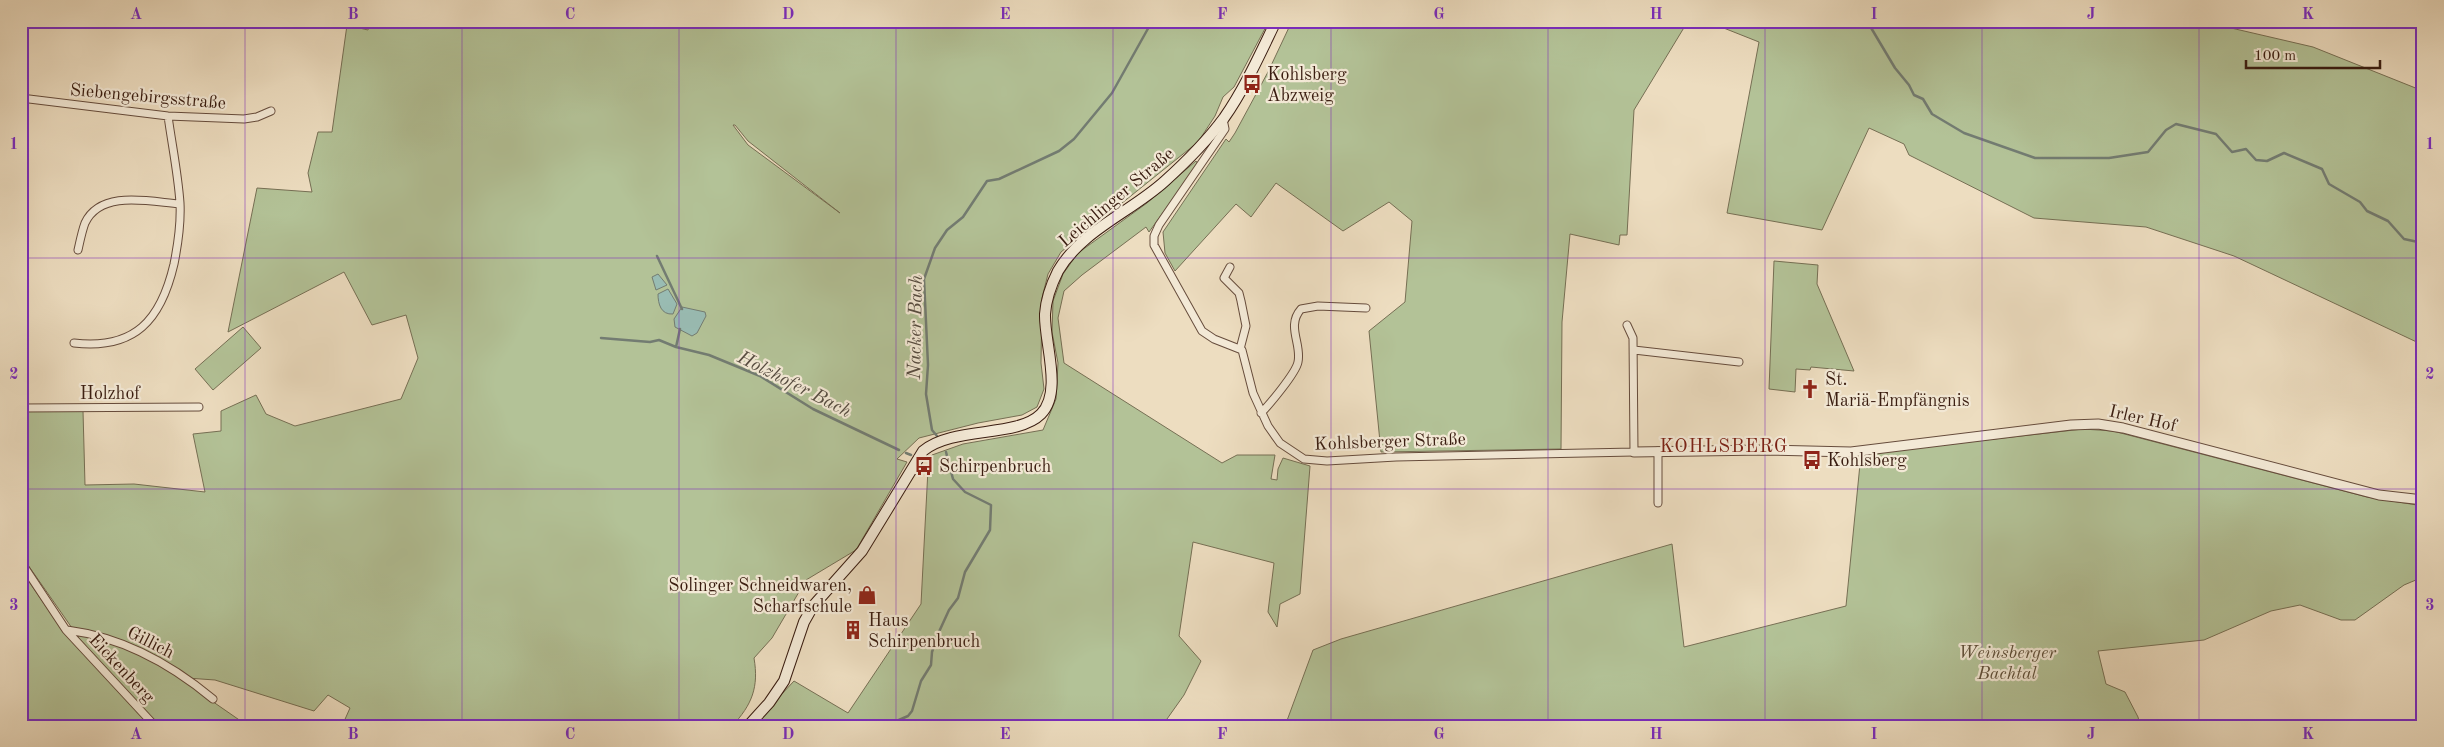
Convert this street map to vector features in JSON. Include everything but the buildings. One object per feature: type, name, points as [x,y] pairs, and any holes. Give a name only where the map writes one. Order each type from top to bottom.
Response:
[{"type":"main road","name":"Leichlinger Straße","points":[[748,726],[769,703],[784,681],[804,622],[813,606],[862,551],[923,452],[934,445],[966,435],[1024,423],[1038,416],[1045,409],[1049,400],[1052,380],[1046,310],[1050,290],[1059,270],[1071,254],[1089,237],[1163,183],[1191,156],[1223,119],[1245,83],[1276,21]]},
{"type":"street","name":"Siebengebirgsstraße","points":[[21,98],[168,116],[244,119],[257,118],[271,111]]},
{"type":"street","points":[[74,343],[90,345],[116,341],[141,328],[154,316],[160,306],[171,274],[180,230],[180,204],[168,116]]},
{"type":"street","points":[[1223,119],[1225,129],[1159,225],[1154,240],[1156,250],[1202,331],[1214,339],[1240,349],[1246,330],[1246,321],[1239,293],[1224,278],[1230,267]]},
{"type":"street","points":[[78,250],[85,223],[92,213],[104,204],[120,200],[180,204]]},
{"type":"street","points":[[1260,413],[1281,391],[1298,363],[1294,329],[1296,315],[1301,308],[1318,306],[1366,308]]},
{"type":"street","points":[[1627,325],[1633,338],[1634,350],[1634,452]]},
{"type":"street","name":"Kohlsberger Straße","points":[[1240,349],[1260,413],[1280,444],[1297,456],[1313,461],[1396,457],[1658,451],[1764,450],[1851,452]]},
{"type":"street","points":[[1634,350],[1739,362]]},
{"type":"street","name":"Holzhof","points":[[21,408],[199,407]]},
{"type":"street","name":"Irler Hof","points":[[1851,452],[2071,425],[2098,424],[2123,428],[2379,495],[2423,500]]},
{"type":"street","points":[[1658,451],[1658,503]]},
{"type":"street","name":"Eickenberg","points":[[21,562],[66,630],[155,726]]},
{"type":"street","name":"Gillich","points":[[66,630],[104,637],[124,644],[181,675],[213,699]]},
{"type":"green space","points":[[370,21],[532,21],[537,23],[538,21],[1269,21],[1234,87],[1223,97],[1215,116],[1198,142],[1061,252],[1048,274],[1042,298],[1041,363],[1044,389],[1037,407],[1022,415],[978,423],[919,438],[897,459],[907,462],[856,550],[806,580],[772,638],[754,658],[755,687],[745,711],[732,726],[342,726],[350,708],[328,695],[314,711],[215,680],[187,678],[209,699],[248,726],[159,726],[76,635],[123,641],[106,635],[72,628],[21,555],[21,519],[25,517],[21,473],[21,411],[83,411],[85,485],[134,484],[205,492],[193,434],[221,431],[221,411],[256,395],[266,414],[295,426],[401,399],[418,358],[406,315],[372,325],[344,272],[228,332],[257,188],[312,192],[308,173],[318,132],[332,132],[347,25],[368,30]],"holes":[[[733,125],[748,141],[840,213],[748,145]]]},
{"type":"green space","points":[[1292,21],[1688,21],[1634,110],[1627,235],[1620,235],[1619,245],[1570,234],[1562,322],[1561,449],[1381,452],[1369,331],[1405,302],[1412,221],[1389,202],[1343,231],[1276,183],[1251,217],[1236,204],[1175,271],[1165,253],[1163,232],[1226,139],[1229,142],[1235,133],[1268,72]]},
{"type":"green space","points":[[1706,21],[2201,21],[2313,47],[2423,91],[2423,345],[2234,256],[2146,227],[2034,218],[1909,155],[1904,144],[1869,128],[1822,230],[1727,213],[1759,42]]},
{"type":"green space","points":[[1196,161],[1198,164],[1149,232],[1146,227],[1082,275],[1064,291],[1058,318],[1064,363],[1222,463],[1237,455],[1275,455],[1271,479],[1277,480],[1278,469],[1283,458],[1310,466],[1300,594],[1280,604],[1277,627],[1268,612],[1274,563],[1193,542],[1179,636],[1201,661],[1184,695],[1162,726],[752,726],[794,681],[848,713],[921,604],[928,469],[932,455],[963,444],[1043,430],[1056,399],[1058,363],[1052,332],[1053,301],[1063,274],[1078,253],[1147,203]]},
{"type":"green space","points":[[1774,261],[1818,265],[1817,284],[1854,371],[1811,367],[1810,370],[1796,369],[1795,392],[1769,389]]},
{"type":"green space","points":[[243,327],[261,348],[213,390],[195,369]]},
{"type":"green space","name":"Weinsberger Bachtal","points":[[2083,429],[2113,431],[2367,497],[2423,506],[2423,577],[2404,585],[2355,620],[2341,620],[2300,605],[2271,611],[2204,640],[2098,651],[2106,684],[2125,692],[2138,717],[2140,726],[1285,726],[1313,650],[1341,639],[1672,544],[1684,647],[1846,606],[1861,454]]},
{"type":"green space","points":[[21,570],[62,630],[151,726],[21,726]]},
{"type":"water","points":[[658,274],[667,285],[656,290],[652,277]]},
{"type":"water","points":[[668,289],[677,304],[673,314],[663,311],[659,301],[658,294]]},
{"type":"water","points":[[682,307],[705,312],[706,316],[697,333],[692,336],[675,327],[674,319]]},
{"type":"waterway","name":"Nacker Bach","points":[[937,436],[932,430],[926,394],[928,365],[924,279],[935,248],[947,230],[963,217],[987,181],[999,179],[1059,151],[1074,139],[1112,93],[1150,25],[1158,21]]},
{"type":"waterway","points":[[1867,21],[1895,68],[1909,85],[1914,95],[1923,99],[1932,114],[1964,133],[2035,158],[2109,158],[2148,152],[2166,130],[2176,124],[2216,134],[2232,152],[2246,149],[2256,160],[2267,161],[2284,153],[2322,169],[2329,184],[2360,202],[2367,211],[2388,221],[2404,239],[2418,242],[2423,237]]},
{"type":"waterway","name":"Holzhofer Bach","points":[[657,256],[682,309]]},
{"type":"waterway","name":"Holzhofer Bach","points":[[680,329],[676,347],[709,355],[760,376],[813,409],[899,450]]},
{"type":"waterway","name":"Holzhofer Bach","points":[[601,338],[650,342],[659,340],[676,347]]},
{"type":"waterway","name":"Nacker Bach","points":[[885,726],[908,716],[912,711],[921,681],[931,665],[932,652],[938,634],[949,610],[958,598],[965,572],[990,530],[991,505],[965,492],[953,479],[946,452]]},
{"type":"waterway","name":"Holzhofer Bach","points":[[906,453],[911,455]]},
{"type":"waterway","name":"Nacker Bach","points":[[944,469],[952,469]]},
{"type":"place","name":"Kohlsberg Abzweig","points":[[1252,84]]},
{"type":"place","name":"St. Mariä-Empfängnis","points":[[1810,389]]},
{"type":"place","name":"Kohlsberg","points":[[1812,460]]},
{"type":"place","name":"Schirpenbruch","points":[[924,466]]},
{"type":"place","name":"Solinger Schneidwaren, Scharfschule","points":[[867,595]]},
{"type":"place","name":"Haus Schirpenbruch","points":[[853,630]]},
{"type":"district","name":"KOHLSBERG","points":[[1724,445]]}]
